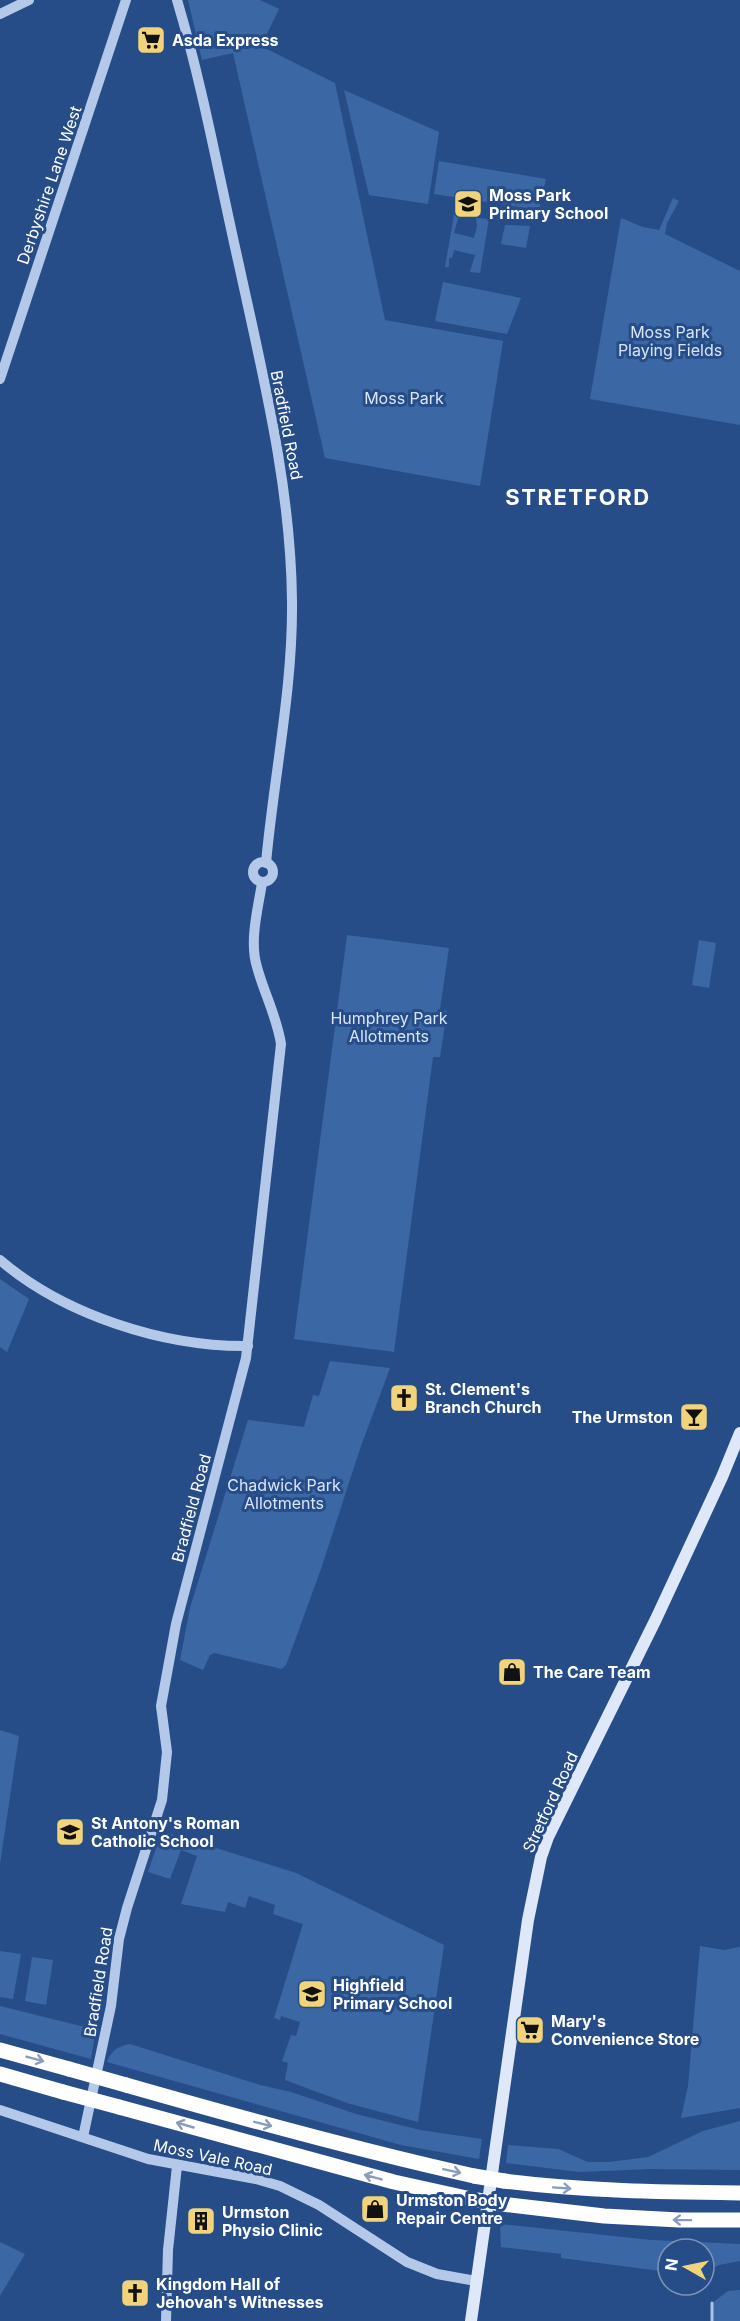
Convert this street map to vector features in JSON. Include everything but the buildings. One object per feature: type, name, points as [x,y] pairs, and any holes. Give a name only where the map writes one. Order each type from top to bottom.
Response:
[{"type":"highway","points":[[0,2050],[242,2118],[414,2163],[474,2176],[554,2187],[740,2193]]},
{"type":"highway","points":[[0,2074],[394,2182],[471,2199],[604,2216],[740,2220]]},
{"type":"main road","name":"Stretford Road","points":[[471,2321],[529,1912],[541,1857],[548,1836],[656,1619],[740,1433]]},
{"type":"street","points":[[0,14],[29,0]]},
{"type":"street","name":"Derbyshire Lane West","points":[[0,379],[126,0]]},
{"type":"street","name":"Bradfield Road","points":[[83,2137],[111,2006],[119,1939],[162,1800],[167,1752],[161,1706],[176,1624],[248,1346],[250,1308],[280,1068],[281,1044],[274,1012],[256,965],[255,928],[262,883],[256,880],[253,871],[259,863],[266,863],[290,656],[292,593],[285,500],[270,409],[177,0]]},
{"type":"street","points":[[0,1260],[44,1293],[77,1309],[147,1333],[176,1340],[248,1346]]},
{"type":"street","name":"Moss Vale Road","points":[[0,2110],[148,2159],[256,2179],[294,2192],[319,2205],[407,2262],[437,2274],[476,2281]]},
{"type":"street","points":[[166,2321],[168,2250],[177,2166]]},
{"type":"green space","name":"Moss Park","points":[[188,0],[260,0],[279,9],[261,46],[335,83],[385,320],[503,341],[480,486],[325,458],[233,53],[202,60]]},
{"type":"green space","points":[[344,90],[439,132],[428,204],[369,195]]},
{"type":"green space","points":[[439,161],[546,179],[539,210],[434,194]]},
{"type":"green space","name":"Moss Park Playing Fields","points":[[673,198],[679,201],[667,223],[665,234],[740,271],[740,425],[590,399],[621,218],[643,227],[659,230]]},
{"type":"green space","points":[[454,215],[459,215],[454,233],[474,238],[476,218],[489,219],[480,273],[470,272],[475,255],[454,250],[452,258],[449,258],[449,267],[445,267]]},
{"type":"green space","points":[[505,225],[530,226],[526,248],[501,244]]},
{"type":"green space","points":[[443,282],[521,298],[507,334],[435,321]]},
{"type":"green space","name":"Humphrey Park Allotments","points":[[347,935],[449,948],[440,1009],[447,1011],[440,1057],[433,1057],[394,1352],[294,1339]]},
{"type":"green space","points":[[699,940],[716,943],[709,988],[692,985]]},
{"type":"green space","points":[[0,1279],[29,1299],[7,1352],[0,1347]]},
{"type":"green space","name":"Chadwick Park Allotments","points":[[330,1361],[390,1368],[286,1665],[282,1669],[214,1653],[210,1655],[203,1670],[180,1660],[190,1608],[248,1420],[304,1427],[313,1395],[319,1396]]},
{"type":"green space","points":[[0,1730],[19,1736],[0,1864]]},
{"type":"green space","name":"Highfield Primary School","points":[[162,1831],[296,1873],[444,1945],[418,2122],[347,2103],[285,2080],[288,2063],[282,2061],[291,2035],[296,2036],[300,2022],[281,2016],[280,2020],[274,2018],[303,1924],[273,1914],[275,1905],[249,1896],[245,1908],[228,1902],[225,1912],[181,1904],[197,1856],[181,1850],[170,1879],[148,1872]]},
{"type":"green space","points":[[700,1946],[724,1950],[740,1947],[740,2108],[681,2118],[688,2086]]},
{"type":"green space","points":[[0,1951],[21,1954],[13,1999],[0,1997]]},
{"type":"green space","points":[[32,1957],[53,1960],[46,2005],[25,2001]]},
{"type":"green space","points":[[0,2006],[93,2029],[91,2059],[0,2034]]},
{"type":"green space","points":[[130,2044],[356,2114],[420,2130],[482,2139],[479,2159],[401,2145],[107,2062],[116,2049]]},
{"type":"green space","points":[[740,2121],[740,2170],[650,2169],[579,2172],[506,2163],[508,2145],[558,2149],[588,2162],[648,2157],[703,2131]]},
{"type":"green space","points":[[500,2224],[656,2240],[656,2270],[561,2258],[561,2254],[501,2247]]},
{"type":"green space","points":[[0,2242],[25,2254],[0,2296]]},
{"type":"green space","points":[[716,2243],[740,2244],[740,2261],[716,2266]]},
{"type":"green space","points":[[740,2290],[740,2321],[712,2321],[712,2303],[728,2291]]},
{"type":"waterway","points":[[712,2303],[712,2321]]},
{"type":"place","name":"Asda Express","points":[[151,40]]},
{"type":"place","name":"Moss Park Primary School","points":[[468,204]]},
{"type":"place","name":"St. Clement's Branch Church","points":[[404,1398]]},
{"type":"place","name":"The Urmston","points":[[694,1417]]},
{"type":"place","name":"The Care Team","points":[[512,1672]]},
{"type":"place","name":"St Antony's Roman Catholic School","points":[[70,1832]]},
{"type":"place","name":"Highfield Primary School","points":[[312,1994]]},
{"type":"place","name":"Mary's Convenience Store","points":[[530,2030]]},
{"type":"place","name":"Urmston Body Repair Centre","points":[[375,2209]]},
{"type":"place","name":"Urmston Physio Clinic","points":[[201,2221]]},
{"type":"place","name":"Kingdom Hall of Jehovah's Witnesses","points":[[135,2293]]},
{"type":"district","name":"STRETFORD","points":[[578,497]]}]
